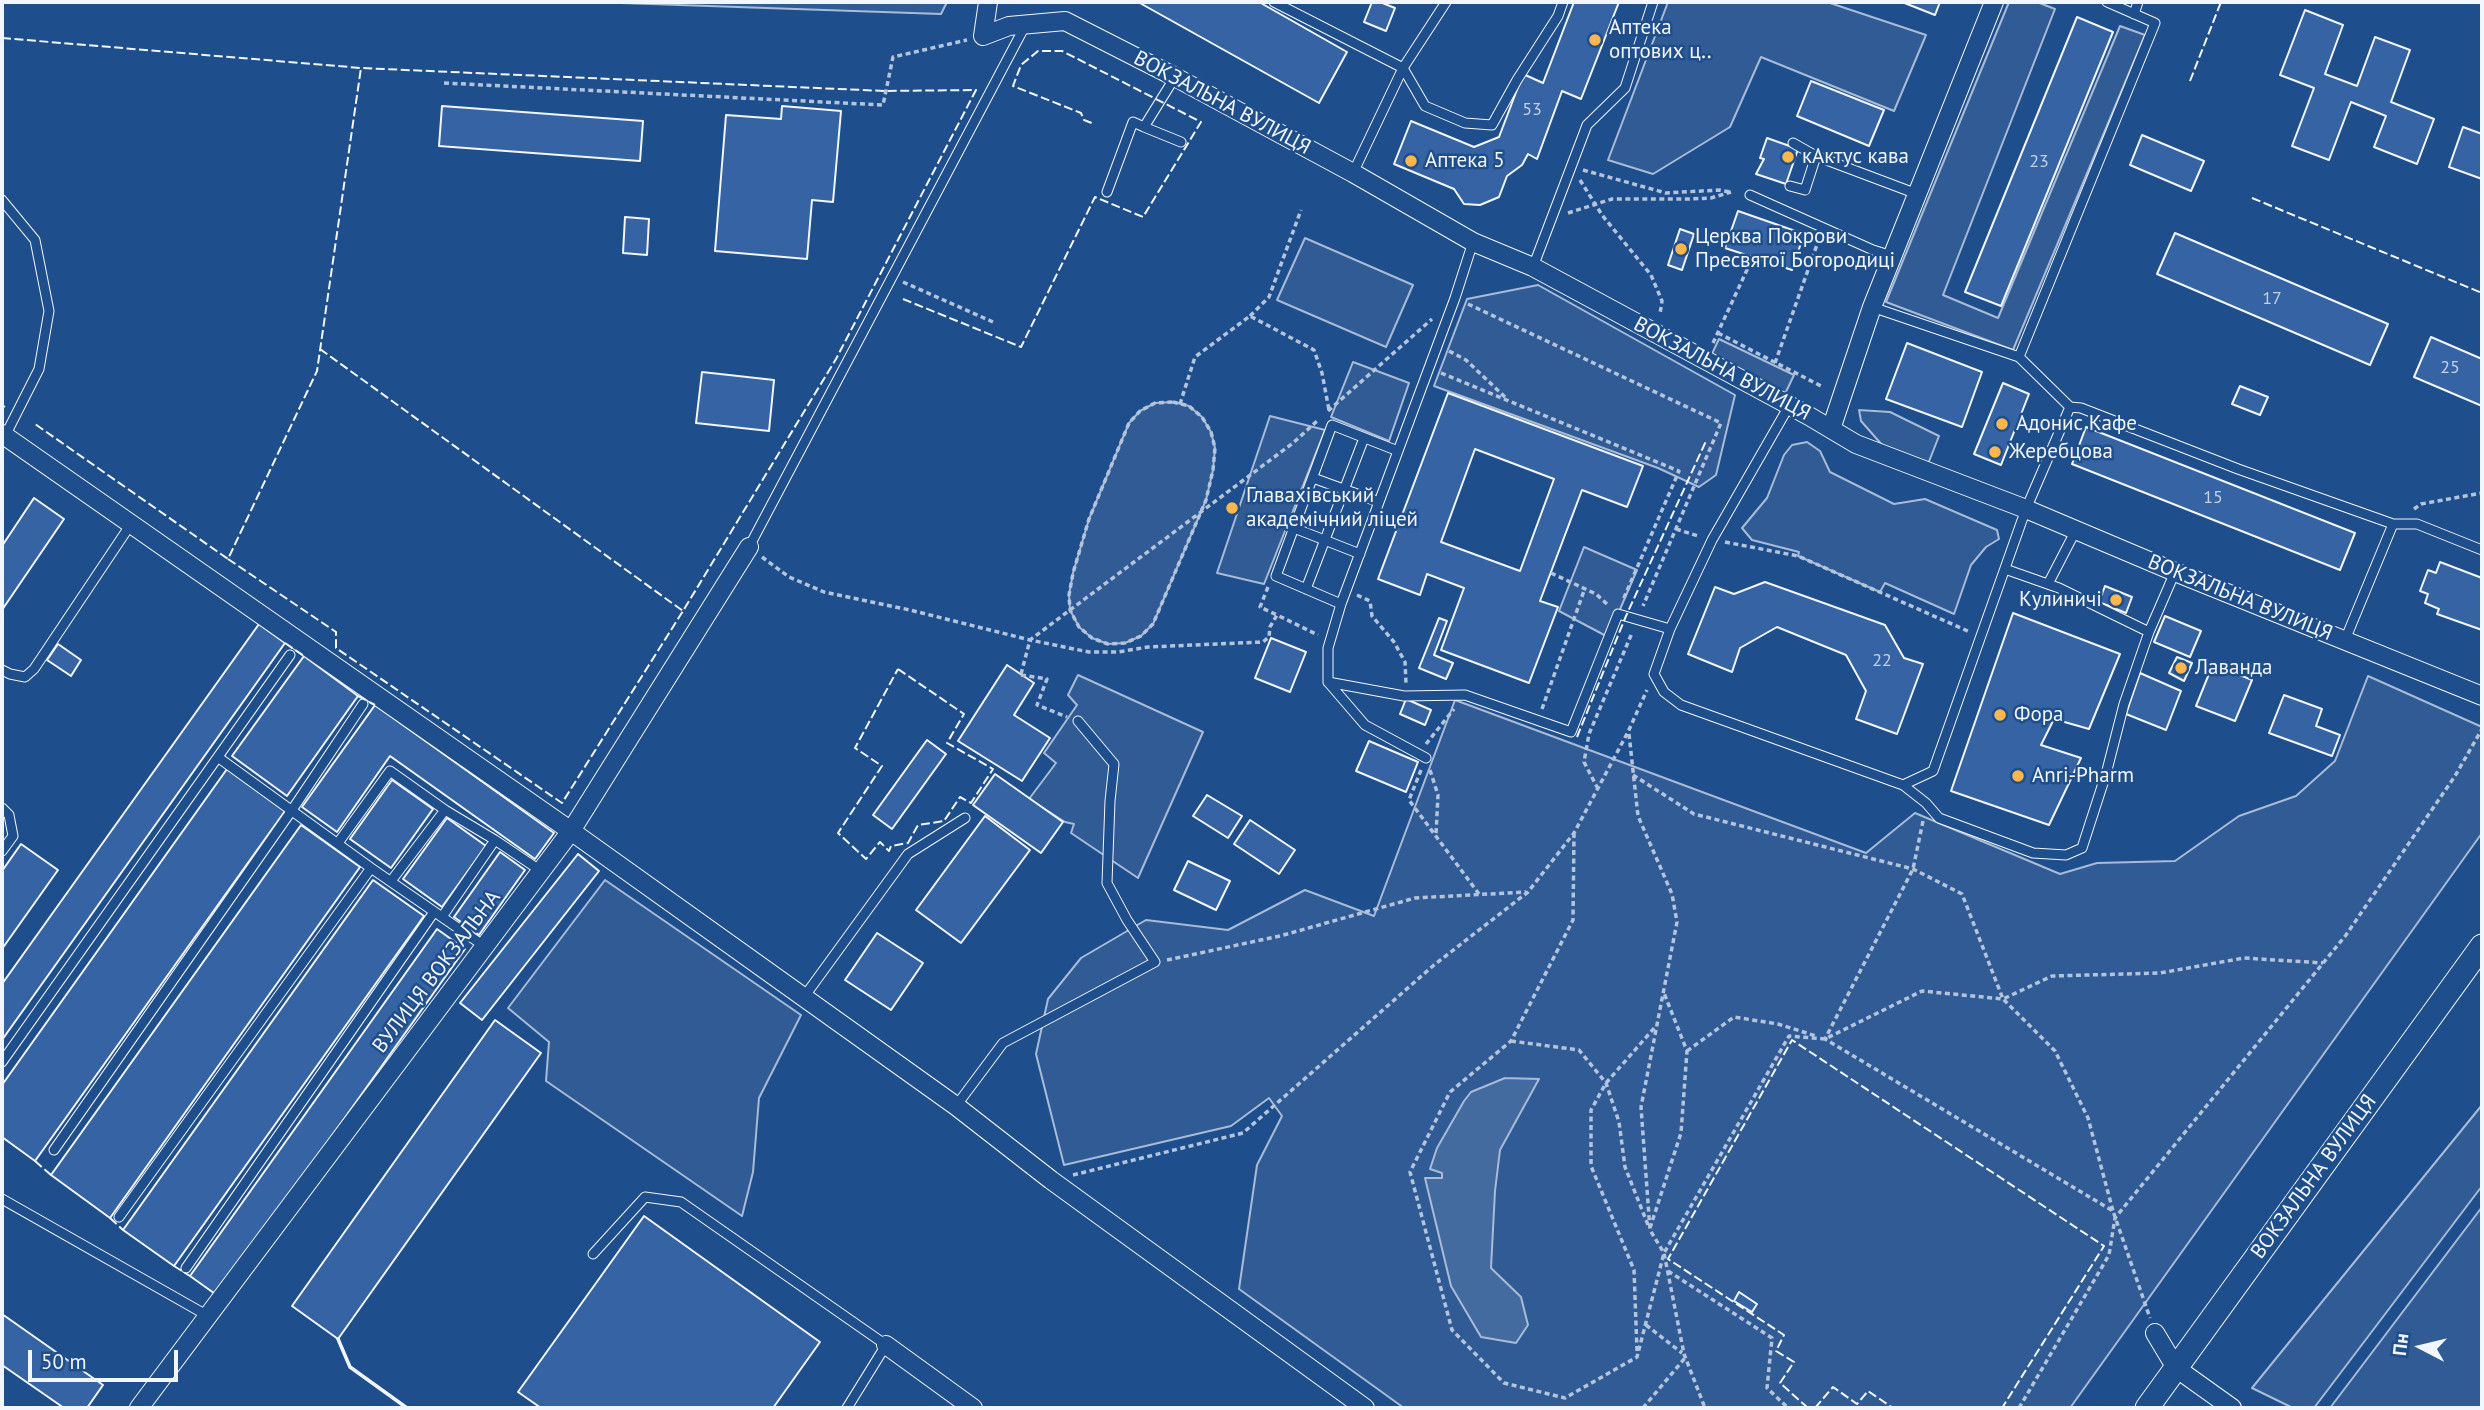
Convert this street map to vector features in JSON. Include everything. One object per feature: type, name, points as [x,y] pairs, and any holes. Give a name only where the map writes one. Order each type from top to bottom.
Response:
[{"type":"street","points":[[983,36],[988,2]]},
{"type":"street","points":[[1832,429],[1872,307],[1994,2]]},
{"type":"street","name":"ВОКЗАЛЬНА ВУЛИЦЯ","points":[[983,36],[1009,26],[1065,21],[1353,173],[1473,242],[1533,267],[1856,444],[2026,509],[2482,696]]},
{"type":"street","points":[[3,435],[804,997],[1365,1408]]},
{"type":"street","name":"ВУЛИЦЯ ВОКЗАЛЬНА","points":[[139,1408],[570,831],[749,547]]},
{"type":"street","name":"ВОКЗАЛЬНА ВУЛИЦЯ","points":[[2147,1408],[2482,946]]},
{"type":"street","points":[[2155,1333],[2176,1368],[2232,1408]]},
{"type":"street","points":[[886,1345],[973,1408]]},
{"type":"lane","points":[[1274,2],[1403,68],[1425,106],[1465,123],[1492,125],[1558,16],[1563,2]]},
{"type":"lane","points":[[1353,173],[1403,68],[1446,2]]},
{"type":"lane","points":[[1533,267],[1587,125],[1625,88],[1653,2]]},
{"type":"lane","points":[[2019,357],[2155,23],[2107,2]]},
{"type":"lane","points":[[2134,14],[2138,2]]},
{"type":"lane","points":[[749,547],[1025,25]]},
{"type":"lane","points":[[1144,127],[1175,77]]},
{"type":"lane","points":[[1107,192],[1133,122],[1181,142]]},
{"type":"lane","points":[[1793,143],[1816,156],[1917,194]]},
{"type":"lane","points":[[1790,186],[1805,190],[1816,156]]},
{"type":"lane","points":[[1750,195],[1892,256]]},
{"type":"lane","points":[[2,200],[35,240],[48,311],[39,369],[3,435]]},
{"type":"lane","points":[[1422,756],[1365,724],[1328,682],[1330,641],[1346,590],[1438,345],[1473,242]]},
{"type":"lane","points":[[1872,307],[2019,357],[2070,407],[2081,408],[2238,469],[2393,524],[2417,524],[2482,550]]},
{"type":"lane","points":[[1789,406],[1712,540],[1670,629],[1654,674],[1664,692],[1681,705],[1903,785],[1940,818],[2033,853],[2066,855],[2082,848],[2106,775],[2124,704],[2149,632],[2175,572]]},
{"type":"lane","points":[[1903,785],[1933,771],[2026,509],[2070,407]]},
{"type":"lane","points":[[1341,604],[1276,576],[1332,425],[1398,451]]},
{"type":"lane","points":[[1306,589],[1364,438]]},
{"type":"lane","points":[[1313,478],[1379,502]]},
{"type":"lane","points":[[2,670],[24,677],[34,669],[131,524]]},
{"type":"lane","points":[[2345,640],[2393,524]]},
{"type":"lane","points":[[1294,528],[1360,554]]},
{"type":"lane","points":[[2048,584],[2076,530]]},
{"type":"lane","points":[[2005,569],[2048,584],[2149,632]]},
{"type":"lane","points":[[1328,682],[1404,696],[1465,695],[1571,732],[1618,614],[1670,629]]},
{"type":"lane","points":[[2,1062],[290,655]]},
{"type":"lane","points":[[54,1150],[363,704]]},
{"type":"lane","points":[[956,1106],[1003,1043],[1155,962],[1127,920],[1107,883],[1110,802],[1115,764],[1079,721]]},
{"type":"lane","points":[[219,758],[484,946]]},
{"type":"lane","points":[[338,843],[390,771],[445,810],[541,871]]},
{"type":"lane","points":[[2,808],[9,815],[13,836],[2,851]]},
{"type":"lane","points":[[391,881],[445,810]]},
{"type":"lane","points":[[804,997],[908,854],[965,818]]},
{"type":"lane","points":[[186,1268],[438,914],[495,840]]},
{"type":"lane","points":[[119,1217],[371,868]]},
{"type":"lane","points":[[593,1254],[645,1197],[681,1202],[886,1345],[847,1408]]},
{"type":"lane","points":[[2,1199],[208,1316]]},
{"type":"path","points":[[444,83],[883,106],[893,57],[983,36]]},
{"type":"path","points":[[1571,167],[1666,193],[1719,190],[1750,195]]},
{"type":"path","points":[[1571,167],[1595,204],[1651,275],[1662,301],[1658,335]]},
{"type":"path","points":[[1551,219],[1612,198],[1711,198],[1731,192]]},
{"type":"path","points":[[1180,404],[1195,357],[1250,316],[1269,296],[1301,210]]},
{"type":"path","points":[[1775,363],[1823,228]]},
{"type":"path","points":[[1705,360],[1753,257]]},
{"type":"path","points":[[892,277],[993,322]]},
{"type":"path","points":[[1079,721],[1037,705],[1047,679],[1020,674],[1030,640],[1293,443],[1455,298],[1721,423],[1589,734],[1584,762],[1598,789]]},
{"type":"path","points":[[1250,316],[1314,351],[1322,373],[1329,410]]},
{"type":"path","points":[[1718,333],[1821,386]]},
{"type":"path","points":[[1438,345],[1466,360],[1509,402]]},
{"type":"path","points":[[1429,369],[1679,471],[1618,614],[1596,594],[1551,573]]},
{"type":"path","points":[[1172,402],[1189,407],[1202,417],[1212,432],[1213,470],[1200,512],[1153,624],[1141,636],[1125,643],[1108,644],[1092,638],[1079,627],[1070,610],[1069,595],[1086,530],[1129,423],[1140,411],[1155,403],[1172,402]]},
{"type":"path","points":[[2393,524],[2421,504],[2482,493]]},
{"type":"path","points":[[1676,529],[1712,540],[1798,556],[1981,636]]},
{"type":"path","points":[[749,547],[789,576],[824,592],[1089,652],[1263,642],[1269,637],[1270,626],[1277,615]]},
{"type":"path","points":[[1276,576],[1271,578],[1260,607],[1330,641]]},
{"type":"path","points":[[1537,721],[1585,588]]},
{"type":"path","points":[[1346,590],[1370,601],[1372,615],[1394,642],[1405,662],[1404,696]]},
{"type":"path","points":[[1051,1180],[1243,1133],[1434,965],[1528,892],[1574,833],[1629,732],[1654,674]]},
{"type":"path","points":[[1465,695],[1422,756],[1409,800],[1480,895]]},
{"type":"path","points":[[2019,1408],[2109,1255],[2115,1218],[2346,935],[2455,776],[2482,729]]},
{"type":"path","points":[[1629,732],[1638,816],[1672,894],[1677,922],[1641,1107],[1650,1230]]},
{"type":"path","points":[[1422,756],[1438,795],[1436,835]]},
{"type":"path","points":[[1633,775],[1694,814],[1913,869],[1962,894],[2003,999],[2055,1051],[2088,1118],[2115,1218],[2155,1333]]},
{"type":"path","points":[[1825,1039],[1913,869],[1926,803]]},
{"type":"path","points":[[1574,833],[1573,920],[1511,1041],[1450,1092],[1410,1172],[1451,1330],[1504,1383],[1565,1398],[1637,1357],[1664,1253],[1789,1036],[1825,1039],[1922,991],[2003,999],[2052,976],[2160,973],[2245,958],[2323,963]]},
{"type":"path","points":[[1155,962],[1280,936],[1415,898],[1528,892]]},
{"type":"path","points":[[1650,1230],[1681,1133],[1687,1051],[1664,992]]},
{"type":"path","points":[[1687,1051],[1734,1017],[1778,1024],[1825,1039],[2113,1210]]},
{"type":"path","points":[[1637,1357],[1634,1270],[1591,1166],[1591,1110],[1606,1083],[1657,1025]]},
{"type":"path","points":[[1511,1041],[1579,1050],[1606,1083],[1619,1122],[1625,1167],[1650,1230],[1664,1253],[1684,1356],[1705,1408]]},
{"type":"path","points":[[1668,1271],[1772,1338],[1767,1388],[1788,1408]]},
{"type":"path","points":[[1716,1302],[1720,1294]]},
{"type":"path","points":[[1646,1325],[1684,1356]]},
{"type":"path","points":[[1643,1408],[1684,1356]]},
{"type":"shaded area","points":[[592,2],[947,2],[941,14]]},
{"type":"shaded area","points":[[1668,2],[1827,2],[1926,35],[1894,111],[1761,57],[1730,127],[1653,174],[1608,160]]},
{"type":"shaded area","points":[[2009,2],[2037,2],[2055,9],[1943,295],[1998,318],[2120,26],[2145,35],[2013,350],[1886,302]]},
{"type":"shaded area","points":[[1305,238],[1413,285],[1386,347],[1277,300]]},
{"type":"shaded area","points":[[1538,285],[1735,395],[1716,475],[1699,487],[1658,468],[1434,386],[1467,299]]},
{"type":"shaded area","points":[[1719,339],[1794,375],[1784,396],[1710,358]]},
{"type":"shaded area","points":[[1353,362],[1409,383],[1389,441],[1331,417]]},
{"type":"shaded area","points":[[1173,402],[1189,406],[1202,417],[1211,432],[1215,448],[1206,500],[1153,624],[1141,636],[1125,643],[1108,644],[1092,638],[1079,627],[1070,610],[1069,595],[1073,573],[1089,519],[1129,423],[1140,411],[1155,403]]},
{"type":"shaded area","points":[[1859,410],[1890,412],[1939,436],[1928,464],[1883,446],[1861,421]]},
{"type":"shaded area","points":[[1270,416],[1325,430],[1264,584],[1217,573]]},
{"type":"shaded area","points":[[1807,442],[1820,451],[1830,472],[1894,504],[1925,499],[1997,530],[1999,539],[1986,547],[1971,565],[1954,614],[1885,583],[1880,592],[1798,556],[1799,552],[1752,540],[1742,528],[1767,498],[1784,455],[1792,445]]},
{"type":"shaded area","points":[[1584,547],[1637,570],[1608,637],[1559,611]]},
{"type":"shaded area","points":[[1078,675],[1203,732],[1138,878],[1071,833],[1074,824],[1065,822],[1029,799],[1056,763],[1044,753],[1077,705],[1068,695]]},
{"type":"shaded area","points":[[2368,676],[2482,727],[2482,833],[2070,1408],[1404,1408],[1239,1289],[1257,1165],[1282,1116],[1269,1098],[1231,1126],[1064,1165],[1036,1054],[1048,999],[1081,958],[1146,920],[1228,930],[1305,890],[1374,916],[1455,700],[1866,853],[1915,813],[2060,874],[2097,863],[2175,861],[2239,816],[2296,796],[2335,761]]},
{"type":"shaded area","points":[[605,880],[801,1015],[759,1098],[753,1172],[742,1216],[546,1081],[549,1042],[508,1008]]},
{"type":"shaded area","points":[[1505,1078],[1539,1079],[1500,1150],[1495,1191],[1491,1268],[1521,1297],[1528,1325],[1516,1343],[1481,1337],[1451,1286],[1425,1178],[1442,1178],[1442,1173],[1430,1169],[1437,1148],[1471,1092]]},
{"type":"shaded area","points":[[2482,1105],[2482,1186],[2314,1408],[2293,1408],[2252,1388]]},
{"type":"shaded area","points":[[2482,1207],[2482,1408],[2330,1408]]},
{"type":"building","points":[[1138,2],[1259,2],[1347,52],[1319,103]]},
{"type":"building","points":[[1372,2],[1395,8],[1386,31],[1364,22]]},
{"type":"building","points":[[1574,2],[1619,2],[1581,99],[1562,91],[1537,159],[1528,154],[1522,165],[1507,176],[1499,197],[1480,205],[1464,204],[1454,189],[1394,164],[1411,121],[1474,147],[1499,137],[1523,74],[1543,83]]},
{"type":"building","points":[[1902,2],[1940,2],[1935,15]]},
{"type":"building","points":[[2305,10],[2343,25],[2325,74],[2357,86],[2375,37],[2410,50],[2391,102],[2434,119],[2417,164],[2374,147],[2386,116],[2351,102],[2329,160],[2292,146],[2314,88],[2280,75]]},
{"type":"building","points":[[2077,17],[2113,32],[2001,306],[1965,292]]},
{"type":"building","points":[[1811,81],[1884,110],[1869,146],[1797,116]]},
{"type":"building","points":[[442,106],[643,121],[640,161],[439,146]]},
{"type":"building","points":[[782,106],[841,111],[833,202],[812,200],[807,259],[715,251],[726,115],[781,119]]},
{"type":"building","points":[[2463,127],[2482,134],[2482,179],[2449,167]]},
{"type":"building","points":[[2142,135],[2204,161],[2191,191],[2130,165]]},
{"type":"building","points":[[1767,138],[1798,149],[1786,184],[1756,174],[1764,159],[1760,158]]},
{"type":"building","points":[[1738,211],[1804,234],[1792,270],[1725,248]]},
{"type":"building","points":[[625,217],[649,219],[647,255],[623,253]]},
{"type":"building","name":"Церква Покрови Пресвятої Богородиці","points":[[1680,229],[1694,234],[1682,270],[1668,265]]},
{"type":"building","points":[[2175,233],[2388,324],[2370,365],[2157,274]]},
{"type":"building","points":[[2431,337],[2482,359],[2482,406],[2414,377]]},
{"type":"building","points":[[1907,343],[1982,372],[1962,427],[1886,399]]},
{"type":"building","points":[[702,372],[774,380],[769,431],[696,423]]},
{"type":"building","name":"Адонис Кафе","points":[[2003,383],[2029,394],[2001,465],[1974,454]]},
{"type":"building","points":[[2240,386],[2268,397],[2260,415],[2232,404]]},
{"type":"building","points":[[1448,393],[1643,466],[1627,507],[1582,490],[1540,601],[1558,607],[1529,683],[1441,650],[1464,588],[1427,574],[1420,595],[1378,579]],"holes":[[[1475,449],[1554,479],[1520,571],[1441,542]]]},
{"type":"building","points":[[2086,427],[2355,533],[2340,570],[2072,464]]},
{"type":"building","points":[[34,498],[64,519],[2,610],[2,546]]},
{"type":"building","points":[[2440,562],[2482,578],[2482,630],[2437,614],[2439,609],[2425,603],[2428,594],[2420,591],[2428,570],[2436,573]]},
{"type":"building","points":[[1765,582],[1885,625],[1904,658],[1923,664],[1897,734],[1856,719],[1866,691],[1846,655],[1777,627],[1740,648],[1732,672],[1688,654],[1715,587],[1734,594]]},
{"type":"building","name":"Кулиничі","points":[[2105,586],[2132,597],[2126,613],[2099,602]]},
{"type":"building","points":[[2013,613],[2120,654],[2089,729],[2054,719],[2041,745],[2081,758],[2049,825],[1951,791]]},
{"type":"building","points":[[2165,616],[2201,631],[2190,657],[2154,642]]},
{"type":"building","points":[[1439,618],[1447,621],[1434,655],[1453,663],[1446,679],[1419,668]]},
{"type":"building","points":[[259,624],[285,643],[2,1040],[2,984]]},
{"type":"building","points":[[1271,638],[1306,652],[1290,692],[1255,678]]},
{"type":"building","points":[[58,644],[81,660],[71,676],[47,660]]},
{"type":"building","points":[[304,656],[358,696],[287,796],[232,756]]},
{"type":"building","name":"Лаванда","points":[[2177,657],[2192,663],[2184,681],[2169,673]]},
{"type":"building","points":[[2213,664],[2252,680],[2235,721],[2196,706]]},
{"type":"building","points":[[1007,665],[1034,683],[1014,715],[1050,738],[1022,781],[958,741]]},
{"type":"building","points":[[2140,673],[2181,691],[2166,730],[2126,714]]},
{"type":"building","points":[[2284,695],[2322,709],[2316,726],[2340,735],[2332,756],[2269,733]]},
{"type":"building","points":[[1406,699],[1431,710],[1425,725],[1400,714]]},
{"type":"building","points":[[375,705],[554,833],[535,859],[390,756],[337,832],[302,807]]},
{"type":"building","points":[[927,740],[946,754],[892,829],[873,815]]},
{"type":"building","points":[[1369,741],[1418,762],[1406,792],[1356,771]]},
{"type":"building","points":[[227,769],[285,811],[35,1161],[2,1137],[2,1085]]},
{"type":"building","points":[[995,774],[1063,822],[1041,853],[973,805]]},
{"type":"building","points":[[392,780],[433,809],[391,868],[350,839]]},
{"type":"building","points":[[1207,795],[1242,816],[1228,838],[1193,816]]},
{"type":"building","points":[[985,816],[1030,850],[961,943],[916,910]]},
{"type":"building","points":[[447,818],[486,846],[442,907],[403,879]]},
{"type":"building","points":[[1250,820],[1295,850],[1279,874],[1234,844]]},
{"type":"building","points":[[301,825],[360,867],[110,1218],[51,1175]]},
{"type":"building","points":[[21,844],[58,870],[2,949],[2,871]]},
{"type":"building","points":[[500,852],[525,870],[479,935],[454,917]]},
{"type":"building","points":[[578,854],[599,871],[482,1020],[460,1003]]},
{"type":"building","points":[[1188,861],[1230,881],[1216,910],[1174,890]]},
{"type":"building","points":[[373,880],[424,916],[174,1266],[123,1230]]},
{"type":"building","points":[[437,929],[465,949],[218,1296],[190,1276]]},
{"type":"building","points":[[877,933],[923,963],[891,1010],[845,980]]},
{"type":"building","points":[[495,1020],[541,1053],[338,1339],[292,1306]]},
{"type":"building","points":[[644,1216],[820,1342],[773,1408],[541,1408],[518,1392]]},
{"type":"building","points":[[1739,1292],[1757,1304],[1752,1312],[1734,1301]]},
{"type":"building","points":[[2,1314],[103,1385],[87,1408],[64,1408],[2,1365]]},
{"type":"fence","points":[[2190,81],[2221,2]]},
{"type":"fence","points":[[2,38],[361,68],[317,371],[228,559],[35,424]]},
{"type":"fence","points":[[903,299],[1021,347],[1095,197],[1143,217],[1201,122],[1062,51],[1038,51],[1021,65],[1013,86],[1081,113],[1084,120],[1094,124]]},
{"type":"fence","points":[[320,349],[683,611],[836,359],[976,90],[885,91],[361,68]]},
{"type":"fence","points":[[2252,198],[2482,293]]},
{"type":"fence","points":[[1577,737],[1626,616],[1706,441]]},
{"type":"fence","points":[[228,559],[336,632],[336,648],[562,803],[683,611]]},
{"type":"fence","points":[[285,643],[304,656]]},
{"type":"fence","points":[[898,669],[964,714],[947,743],[993,769],[971,803],[960,797],[944,821],[918,825],[908,843],[891,846],[889,851],[880,842],[866,859],[838,833],[882,766],[855,748],[898,669]]},
{"type":"fence","points":[[358,696],[375,705]]},
{"type":"fence","points":[[1808,1408],[1780,1383],[1794,1362],[1776,1351],[1784,1335],[1668,1259],[1792,1040],[2104,1246],[2002,1408]]},
{"type":"fence","points":[[35,1161],[51,1175]]},
{"type":"fence","points":[[110,1218],[123,1230]]},
{"type":"fence","points":[[174,1266],[190,1276]]},
{"type":"fence","points":[[1815,1408],[1833,1387],[1857,1404],[1868,1391],[1893,1408]]},
{"type":"wall","points":[[338,1339],[350,1367],[407,1408]]},
{"type":"place","name":"Аптека оптових ц‥","points":[[1595,40]]},
{"type":"place","name":"кАктус кава","points":[[1788,157]]},
{"type":"place","name":"Аптека 5","points":[[1411,161]]},
{"type":"place","name":"Церква Покрови Пресвятої Богородиці","points":[[1681,249]]},
{"type":"place","name":"Адонис Кафе","points":[[2002,424]]},
{"type":"place","name":"Жеребцова","points":[[1995,452]]},
{"type":"place","name":"Главахівський академічний ліцей","points":[[1232,508]]},
{"type":"place","name":"Кулиничі","points":[[2116,600]]},
{"type":"place","name":"Лаванда","points":[[2181,668]]},
{"type":"place","name":"Фора","points":[[2000,715]]},
{"type":"place","name":"Anri-Pharm","points":[[2018,776]]}]
